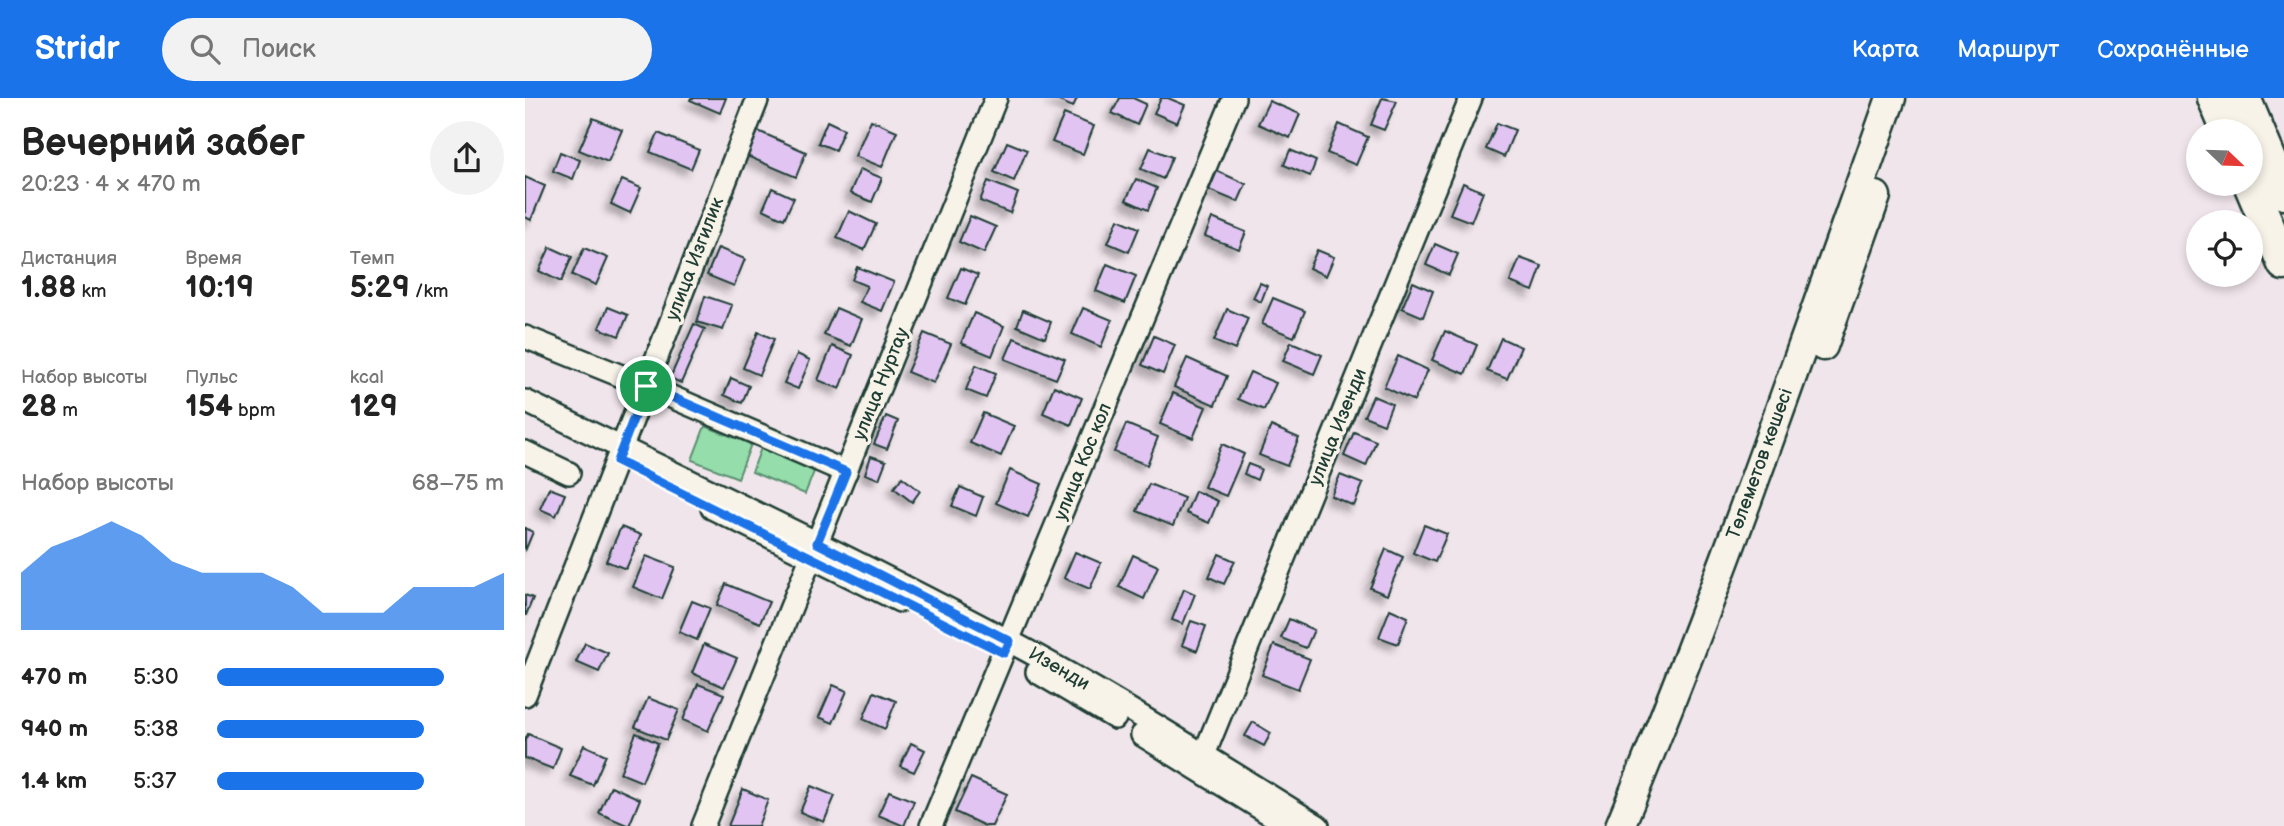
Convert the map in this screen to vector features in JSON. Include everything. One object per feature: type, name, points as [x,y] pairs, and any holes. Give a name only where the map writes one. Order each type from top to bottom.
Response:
[{"type":"highway","points":[[2214,98],[2223,119]]},
{"type":"highway","points":[[2244,98],[2284,193]]},
{"type":"highway","points":[[2255,196],[2284,264]]},
{"type":"main road","name":"Төлеметов көшесі","points":[[1620,826],[1726,556],[1891,98]]},
{"type":"main road","name":"Төлеметов көшесі","points":[[1640,826],[1694,694],[1853,264],[1910,98]]},
{"type":"street","name":"улица Изгилик","points":[[525,695],[758,98]]},
{"type":"street","name":"улица Нуртау","points":[[703,826],[996,98]]},
{"type":"street","name":"улица Кос кол","points":[[931,826],[1234,98]]},
{"type":"street","name":"улица Изенди","points":[[1201,762],[1471,98]]},
{"type":"street","points":[[525,337],[846,472]]},
{"type":"street","name":"Изенди","points":[[525,401],[619,455]]},
{"type":"street","name":"Изенди","points":[[525,416],[619,455],[1007,647],[1082,681],[1289,826]]},
{"type":"street","points":[[525,452],[569,473]]},
{"type":"street","name":"Изенди","points":[[1201,762],[1318,826]]},
{"type":"green space","points":[[705,426],[751,444],[738,478],[692,460]]},
{"type":"green space","points":[[761,448],[815,469],[805,494],[752,472]]},
{"type":"building","points":[[726,98],[720,113],[690,100]]},
{"type":"building","points":[[1052,98],[1077,98],[1073,107]]},
{"type":"building","points":[[1120,98],[1133,98],[1146,104],[1137,125],[1112,113]]},
{"type":"building","points":[[1161,98],[1185,105],[1177,123],[1154,113]]},
{"type":"building","points":[[1382,98],[1397,101],[1384,130],[1371,125]]},
{"type":"building","points":[[1269,101],[1300,114],[1290,138],[1258,124]]},
{"type":"building","points":[[1064,114],[1094,126],[1083,154],[1052,142]]},
{"type":"building","points":[[593,118],[622,130],[608,162],[579,150]]},
{"type":"building","points":[[871,120],[897,131],[882,167],[855,156]]},
{"type":"building","points":[[827,121],[844,129],[835,150],[818,143]]},
{"type":"building","points":[[1497,123],[1515,130],[1504,157],[1486,149]]},
{"type":"building","points":[[1339,124],[1368,137],[1356,165],[1327,153]]},
{"type":"building","points":[[758,131],[806,152],[796,177],[747,156]]},
{"type":"building","points":[[658,133],[699,150],[691,169],[650,152]]},
{"type":"building","points":[[1007,142],[1027,150],[1014,181],[994,172]]},
{"type":"building","points":[[1150,148],[1172,157],[1163,179],[1141,169]]},
{"type":"building","points":[[1290,150],[1316,161],[1310,176],[1284,165]]},
{"type":"building","points":[[560,152],[580,160],[573,179],[553,171]]},
{"type":"building","points":[[860,169],[882,178],[872,202],[850,193]]},
{"type":"building","points":[[1217,171],[1246,184],[1238,202],[1209,190]]},
{"type":"building","points":[[525,177],[545,186],[531,220],[525,217]]},
{"type":"building","points":[[1136,179],[1157,188],[1148,210],[1126,200]]},
{"type":"building","points":[[622,180],[641,188],[630,213],[611,204]]},
{"type":"building","points":[[988,181],[1018,193],[1010,213],[980,201]]},
{"type":"building","points":[[1463,183],[1483,192],[1471,222],[1450,214]]},
{"type":"building","points":[[772,188],[794,198],[784,219],[763,209]]},
{"type":"building","points":[[849,211],[876,224],[864,250],[837,238]]},
{"type":"building","points":[[970,216],[996,227],[984,253],[959,242]]},
{"type":"building","points":[[1212,218],[1246,232],[1239,249],[1205,236]]},
{"type":"building","points":[[1118,219],[1139,228],[1129,252],[1108,243]]},
{"type":"building","points":[[1435,244],[1458,254],[1449,275],[1426,265]]},
{"type":"building","points":[[550,247],[572,257],[561,282],[539,271]]},
{"type":"building","points":[[584,248],[608,258],[596,285],[572,275]]},
{"type":"building","points":[[718,248],[745,259],[734,286],[707,275]]},
{"type":"building","points":[[1317,250],[1334,257],[1326,276],[1309,268]]},
{"type":"building","points":[[1520,258],[1542,266],[1533,291],[1510,282]]},
{"type":"building","points":[[1107,264],[1136,276],[1125,303],[1096,291]]},
{"type":"building","points":[[857,267],[894,282],[882,311],[860,302],[867,286],[852,280]]},
{"type":"building","points":[[961,268],[978,275],[965,305],[948,298]]},
{"type":"building","points":[[1413,282],[1433,291],[1423,317],[1402,308]]},
{"type":"building","points":[[1260,283],[1267,286],[1261,302],[1253,298]]},
{"type":"building","points":[[705,296],[732,305],[723,330],[697,322]]},
{"type":"building","points":[[1273,298],[1305,311],[1294,337],[1262,324]]},
{"type":"building","points":[[608,307],[628,315],[619,336],[599,328]]},
{"type":"building","points":[[836,308],[862,319],[851,346],[824,335]]},
{"type":"building","points":[[1083,308],[1112,320],[1101,347],[1072,334]]},
{"type":"building","points":[[1227,309],[1248,318],[1235,350],[1214,341]]},
{"type":"building","points":[[1023,310],[1051,322],[1045,338],[1017,326]]},
{"type":"building","points":[[974,313],[1004,326],[992,356],[961,343]]},
{"type":"building","points":[[694,324],[705,329],[681,383],[670,378]]},
{"type":"building","points":[[1445,331],[1477,345],[1465,374],[1432,360]]},
{"type":"building","points":[[758,332],[774,339],[759,375],[743,368]]},
{"type":"building","points":[[924,333],[951,344],[934,383],[907,372]]},
{"type":"building","points":[[1154,336],[1175,345],[1163,374],[1142,365]]},
{"type":"building","points":[[1014,338],[1065,359],[1056,379],[1005,359]]},
{"type":"building","points":[[1501,338],[1521,347],[1507,379],[1487,371]]},
{"type":"building","points":[[1291,342],[1322,355],[1314,374],[1283,361]]},
{"type":"building","points":[[832,346],[853,355],[840,389],[818,380]]},
{"type":"building","points":[[797,354],[810,360],[798,389],[784,383]]},
{"type":"building","points":[[1398,356],[1428,370],[1414,401],[1384,387]]},
{"type":"building","points":[[1187,358],[1227,376],[1215,405],[1174,387]]},
{"type":"building","points":[[976,365],[996,373],[986,398],[966,390]]},
{"type":"building","points":[[1250,372],[1276,383],[1264,410],[1238,399]]},
{"type":"building","points":[[731,378],[749,386],[742,403],[724,395]]},
{"type":"building","points":[[1054,386],[1082,398],[1071,425],[1043,413]]},
{"type":"building","points":[[1173,393],[1206,407],[1193,438],[1160,424]]},
{"type":"building","points":[[1373,396],[1392,404],[1384,424],[1364,416]]},
{"type":"building","points":[[983,413],[1014,426],[1001,456],[970,443]]},
{"type":"building","points":[[886,416],[898,421],[887,449],[874,444]]},
{"type":"building","points":[[1126,424],[1158,437],[1147,465],[1114,452]]},
{"type":"building","points":[[1271,426],[1299,438],[1287,466],[1259,455]]},
{"type":"building","points":[[1354,432],[1376,441],[1366,466],[1344,456]]},
{"type":"building","points":[[1222,444],[1244,454],[1226,496],[1204,487]]},
{"type":"building","points":[[871,456],[886,461],[879,479],[865,474]]},
{"type":"building","points":[[1248,464],[1261,469],[1257,480],[1244,474]]},
{"type":"building","points":[[1010,470],[1042,484],[1028,517],[996,503]]},
{"type":"building","points":[[1340,475],[1363,484],[1354,506],[1331,496]]},
{"type":"building","points":[[902,477],[920,491],[912,502],[894,488]]},
{"type":"building","points":[[1149,484],[1184,498],[1173,526],[1137,511]]},
{"type":"building","points":[[960,487],[983,497],[976,516],[952,506]]},
{"type":"building","points":[[549,488],[565,494],[556,516],[540,509]]},
{"type":"building","points":[[1195,491],[1218,501],[1209,523],[1186,513]]},
{"type":"building","points":[[1424,525],[1447,534],[1435,562],[1413,553]]},
{"type":"building","points":[[621,527],[641,535],[626,569],[606,561]]},
{"type":"building","points":[[525,528],[533,532],[525,551]]},
{"type":"building","points":[[1386,549],[1403,557],[1387,595],[1370,588]]},
{"type":"building","points":[[1075,552],[1101,563],[1090,589],[1064,578]]},
{"type":"building","points":[[1219,554],[1235,561],[1224,584],[1209,577]]},
{"type":"building","points":[[1133,555],[1158,566],[1144,599],[1119,587]]},
{"type":"building","points":[[646,556],[675,567],[662,599],[633,587]]},
{"type":"building","points":[[726,584],[769,602],[760,623],[717,605]]},
{"type":"building","points":[[1184,589],[1195,594],[1183,624],[1172,620]]},
{"type":"building","points":[[525,595],[533,598],[526,615],[525,615]]},
{"type":"building","points":[[692,601],[710,608],[697,640],[679,632]]},
{"type":"building","points":[[1390,609],[1408,617],[1398,644],[1379,637]]},
{"type":"building","points":[[1289,619],[1314,630],[1306,648],[1281,638]]},
{"type":"building","points":[[1191,621],[1206,626],[1197,651],[1182,645]]},
{"type":"building","points":[[585,643],[608,653],[599,672],[576,662]]},
{"type":"building","points":[[704,644],[737,658],[724,687],[692,673]]},
{"type":"building","points":[[1274,645],[1310,659],[1298,689],[1262,675]]},
{"type":"building","points":[[698,684],[724,694],[708,731],[683,720]]},
{"type":"building","points":[[833,685],[847,691],[833,723],[819,717]]},
{"type":"building","points":[[874,692],[896,701],[885,729],[863,719]]},
{"type":"building","points":[[648,698],[679,710],[666,740],[635,727]]},
{"type":"building","points":[[1253,722],[1271,733],[1264,746],[1245,736]]},
{"type":"building","points":[[636,733],[658,743],[642,782],[620,773]]},
{"type":"building","points":[[528,734],[561,748],[553,769],[525,758],[525,740]]},
{"type":"building","points":[[911,743],[925,750],[914,772],[900,766]]},
{"type":"building","points":[[584,745],[606,755],[593,785],[570,776]]},
{"type":"building","points":[[971,778],[1007,794],[992,826],[985,826],[955,812]]},
{"type":"building","points":[[611,786],[640,799],[629,826],[599,813]]},
{"type":"building","points":[[811,786],[835,796],[824,822],[800,812]]},
{"type":"building","points":[[743,789],[768,800],[758,826],[728,826]]},
{"type":"building","points":[[889,791],[914,801],[904,826],[878,815]]},
{"type":"route","points":[[646,386],[846,472],[817,543],[1010,641],[1004,653],[617,461],[646,386]]}]
